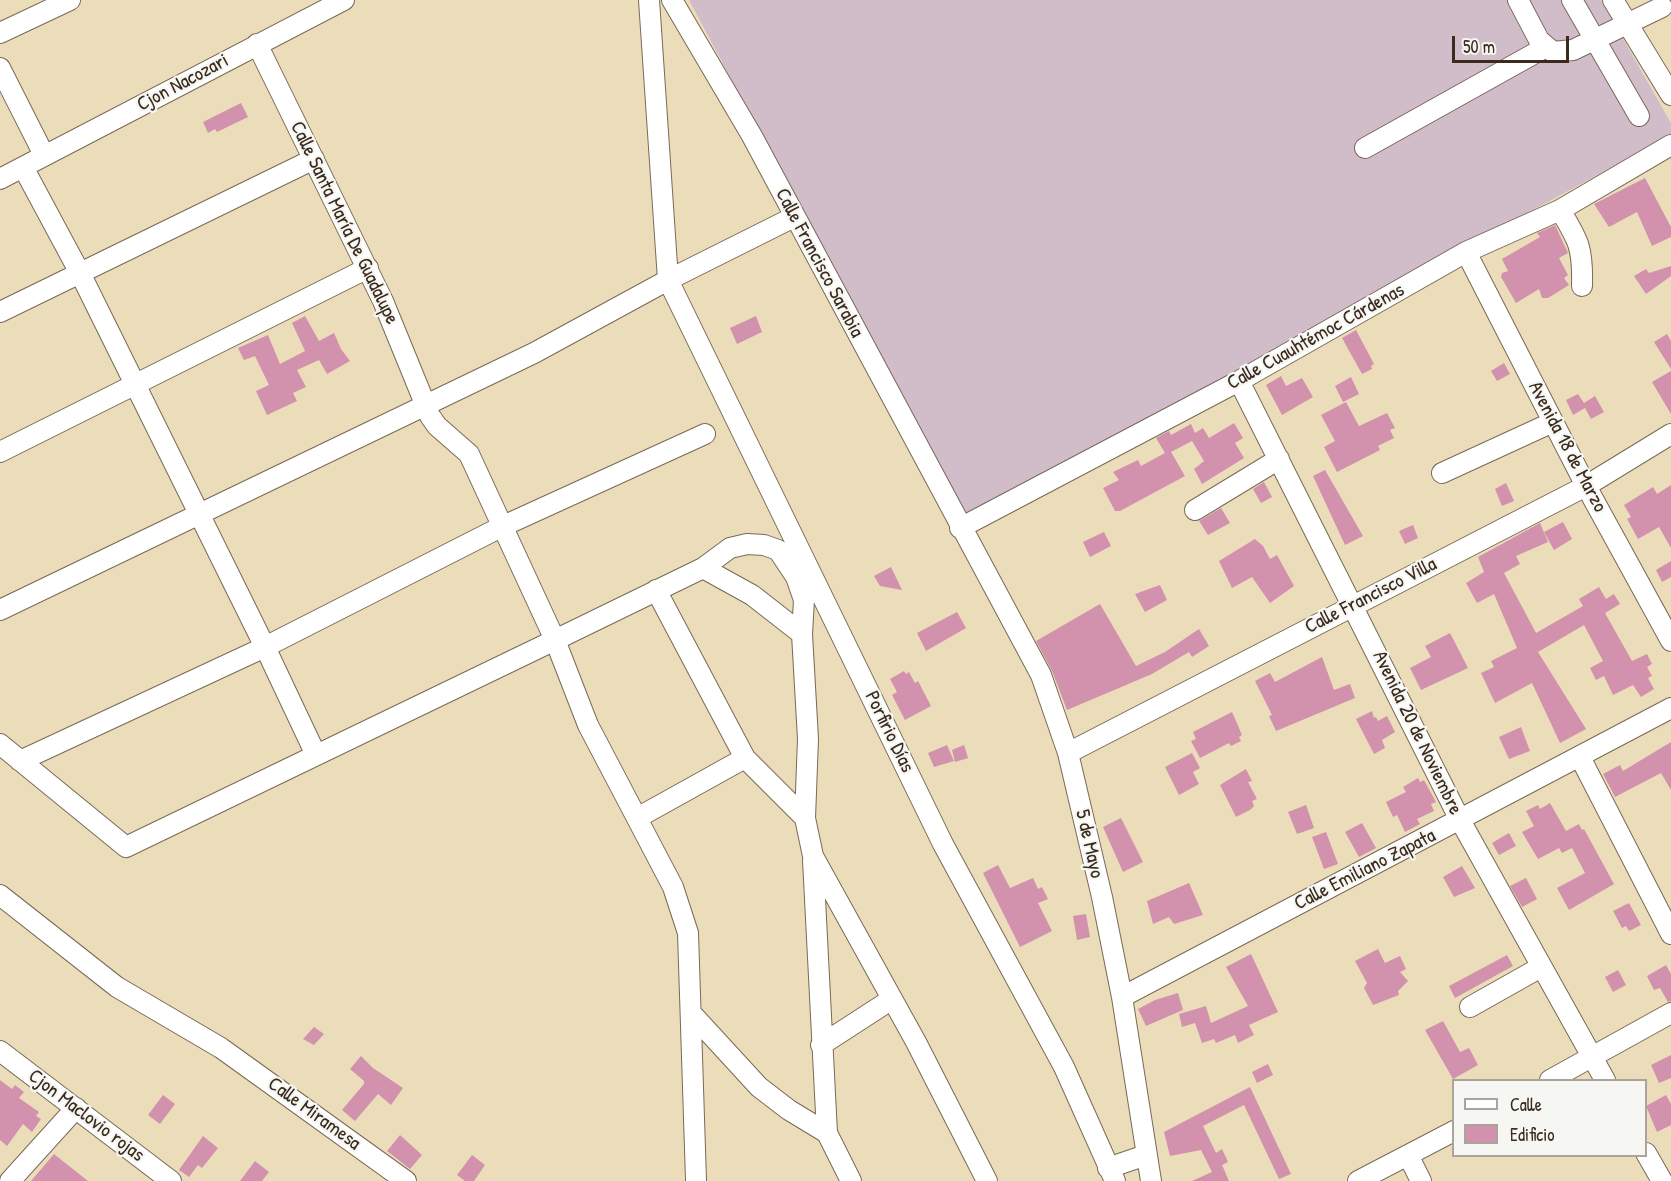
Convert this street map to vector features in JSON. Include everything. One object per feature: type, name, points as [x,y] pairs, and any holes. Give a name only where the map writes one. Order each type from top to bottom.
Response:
[{"type":"street","points":[[0,33],[70,0]]},
{"type":"street","name":"Cjon Nacozari","points":[[0,178],[344,0]]},
{"type":"street","points":[[649,0],[668,280]]},
{"type":"street","name":"Calle Francisco Sarabia","points":[[672,0],[752,136],[960,528]]},
{"type":"street","points":[[1518,0],[1546,48],[1553,52],[1563,52],[1664,10]]},
{"type":"street","points":[[1572,0],[1639,116]]},
{"type":"street","points":[[1613,0],[1671,95]]},
{"type":"street","name":"Calle Santa María De Guadalupe","points":[[257,44],[368,268],[437,426],[469,454],[558,646]]},
{"type":"street","points":[[1365,148],[1546,48]]},
{"type":"street","points":[[0,68],[44,155]]},
{"type":"street","name":"Calle Cuauhtémoc Cárdenas","points":[[960,528],[1239,381],[1466,252],[1560,210],[1671,145]]},
{"type":"street","points":[[0,312],[81,275],[314,159]]},
{"type":"street","points":[[23,167],[81,275],[316,755]]},
{"type":"street","points":[[1560,210],[1578,239],[1583,254],[1582,286]]},
{"type":"street","points":[[0,610],[534,353],[668,280],[794,217]]},
{"type":"street","name":"Avenida 18 de Marzo","points":[[1466,252],[1586,486],[1671,641]]},
{"type":"street","points":[[0,452],[135,387],[368,268]]},
{"type":"street","name":"Porfirio Días","points":[[668,280],[943,844],[1064,1066],[1112,1175]]},
{"type":"street","name":"Avenida 20 de Noviembre","points":[[1239,381],[1354,604],[1460,820],[1604,1079]]},
{"type":"street","points":[[1442,473],[1553,422]]},
{"type":"street","points":[[20,761],[265,647],[501,527],[705,434]]},
{"type":"street","name":"Calle Francisco Villa","points":[[1068,753],[1586,486],[1671,434]]},
{"type":"street","points":[[1195,510],[1279,459]]},
{"type":"street","name":"5 de Mayo","points":[[960,528],[1041,675],[1068,753],[1102,897],[1122,997],[1150,1181]]},
{"type":"street","points":[[0,744],[126,847],[316,755],[558,646],[656,590],[703,568],[730,548],[747,544],[764,545],[778,550],[796,577],[804,600],[802,634],[808,739],[805,818],[813,856],[827,1133],[851,1181]]},
{"type":"street","points":[[703,568],[752,595],[802,634]]},
{"type":"street","points":[[656,590],[745,758],[805,818]]},
{"type":"street","points":[[558,646],[588,725],[673,887],[688,933],[696,1180]]},
{"type":"street","name":"Calle Emiliano Zapata","points":[[1122,997],[1671,708]]},
{"type":"street","points":[[1580,757],[1671,934]]},
{"type":"street","points":[[637,818],[745,758]]},
{"type":"street","points":[[813,856],[892,999],[987,1181]]},
{"type":"street","name":"Calle Miramesa","points":[[0,895],[117,987],[221,1048],[406,1181]]},
{"type":"street","points":[[1470,1007],[1541,967]]},
{"type":"street","points":[[821,1046],[892,999]]},
{"type":"street","points":[[691,1013],[759,1087],[789,1110],[827,1133]]},
{"type":"street","points":[[1552,1079],[1669,1019]]},
{"type":"street","name":"Cjon Maclovio rojas","points":[[0,1051],[166,1179]]},
{"type":"street","points":[[10,1181],[76,1108]]},
{"type":"street","points":[[1358,1181],[1452,1132]]},
{"type":"street","points":[[1112,1175],[1146,1155]]},
{"type":"street","points":[[1408,1155],[1421,1181]]},
{"type":"street","points":[[1647,1155],[1662,1181]]},
{"type":"shaded area","points":[[689,0],[1601,0],[1671,123],[1671,135],[965,519]]},
{"type":"building","points":[[241,103],[248,117],[217,132],[215,129],[208,133],[203,122]]},
{"type":"building","points":[[1645,178],[1671,227],[1671,237],[1652,246],[1637,212],[1609,227],[1594,204]]},
{"type":"building","points":[[1555,225],[1568,253],[1559,258],[1568,275],[1564,278],[1569,285],[1548,298],[1542,298],[1539,289],[1516,303],[1501,277],[1502,273],[1508,271],[1502,259],[1540,237],[1537,233]]},
{"type":"building","points":[[1671,266],[1671,276],[1646,294],[1634,276],[1646,269],[1649,273]]},
{"type":"building","points":[[305,316],[319,341],[334,333],[341,349],[350,361],[327,374],[319,360],[297,370],[306,387],[293,393],[297,401],[267,415],[256,391],[269,385],[255,356],[244,360],[238,348],[268,335],[280,364],[305,351],[292,323]]},
{"type":"building","points":[[756,316],[762,332],[737,344],[730,328]]},
{"type":"building","points":[[1356,330],[1374,364],[1371,366],[1372,369],[1362,374],[1342,338]]},
{"type":"building","points":[[1667,334],[1671,341],[1671,369],[1654,342]]},
{"type":"building","points":[[1504,363],[1510,374],[1497,381],[1491,371]]},
{"type":"building","points":[[1671,371],[1671,414],[1652,382]]},
{"type":"building","points":[[1281,376],[1286,386],[1302,378],[1313,397],[1282,415],[1266,385]]},
{"type":"building","points":[[1351,377],[1359,394],[1343,402],[1335,386]]},
{"type":"building","points":[[1578,394],[1584,403],[1595,396],[1604,412],[1591,419],[1585,408],[1573,415],[1566,400]]},
{"type":"building","points":[[1346,402],[1359,426],[1387,413],[1395,428],[1390,430],[1394,438],[1378,446],[1380,450],[1337,472],[1324,447],[1335,441],[1321,415]]},
{"type":"building","points":[[1234,423],[1243,438],[1235,443],[1244,458],[1202,484],[1194,469],[1204,461],[1192,441],[1171,452],[1185,476],[1120,511],[1115,511],[1103,488],[1119,480],[1113,472],[1138,460],[1141,466],[1165,453],[1156,438],[1169,431],[1171,435],[1191,424],[1195,433],[1203,428],[1209,438]]},
{"type":"building","points":[[1325,470],[1363,536],[1345,545],[1313,476]]},
{"type":"building","points":[[1264,482],[1272,497],[1261,503],[1253,489]]},
{"type":"building","points":[[1506,483],[1514,501],[1502,506],[1495,489]]},
{"type":"building","points":[[1671,485],[1671,548],[1659,527],[1638,539],[1627,519],[1631,517],[1624,505],[1653,487],[1657,494]]},
{"type":"building","points":[[1221,508],[1230,523],[1208,535],[1199,521]]},
{"type":"building","points":[[1563,522],[1572,539],[1554,550],[1544,532]]},
{"type":"building","points":[[1540,523],[1548,542],[1516,556],[1520,564],[1504,573],[1536,633],[1583,606],[1579,599],[1599,587],[1606,599],[1614,594],[1620,604],[1605,613],[1632,661],[1647,654],[1652,664],[1647,667],[1652,676],[1648,678],[1654,689],[1641,697],[1633,685],[1613,695],[1604,676],[1596,680],[1590,668],[1603,661],[1584,625],[1538,652],[1586,729],[1560,743],[1532,683],[1495,703],[1481,673],[1494,667],[1491,661],[1517,648],[1494,594],[1477,603],[1466,583],[1484,572],[1478,557]]},
{"type":"building","points":[[1413,525],[1418,538],[1405,544],[1399,531]]},
{"type":"building","points":[[1104,532],[1111,546],[1090,557],[1083,542]]},
{"type":"building","points":[[1255,539],[1263,546],[1270,559],[1277,555],[1294,586],[1270,603],[1252,577],[1232,588],[1219,561]]},
{"type":"building","points":[[1671,561],[1671,577],[1662,582],[1656,570]]},
{"type":"building","points":[[891,567],[902,590],[880,586],[874,576]]},
{"type":"building","points":[[1160,585],[1167,600],[1145,612],[1135,594]]},
{"type":"building","points":[[1100,604],[1136,666],[1165,652],[1199,629],[1209,646],[1192,657],[1189,652],[1152,674],[1067,710],[1052,671],[1036,641]]},
{"type":"building","points":[[957,612],[966,628],[926,651],[917,633]]},
{"type":"building","points":[[1450,633],[1468,668],[1421,690],[1410,668],[1431,657],[1425,646]]},
{"type":"building","points":[[1322,657],[1334,690],[1350,684],[1355,698],[1276,731],[1269,716],[1272,715],[1255,681],[1270,673],[1275,682]]},
{"type":"building","points":[[904,671],[906,674],[909,672],[915,683],[918,681],[931,706],[905,720],[892,695],[897,692],[890,679]]},
{"type":"building","points":[[1372,711],[1374,718],[1376,717],[1378,721],[1387,716],[1395,732],[1382,740],[1385,748],[1374,754],[1356,719]]},
{"type":"building","points":[[1232,712],[1242,735],[1239,737],[1241,741],[1231,746],[1229,743],[1200,758],[1191,741],[1196,739],[1193,732]]},
{"type":"building","points":[[1521,727],[1530,751],[1509,759],[1499,737]]},
{"type":"building","points":[[1671,742],[1671,790],[1661,773],[1615,797],[1603,774],[1620,765],[1623,771]]},
{"type":"building","points":[[947,745],[954,761],[934,767],[928,753]]},
{"type":"building","points":[[964,745],[968,758],[955,762],[952,750]]},
{"type":"building","points":[[1192,753],[1200,768],[1193,772],[1199,784],[1179,795],[1165,767]]},
{"type":"building","points":[[1246,769],[1252,781],[1248,782],[1257,799],[1252,801],[1254,806],[1250,810],[1236,817],[1220,785]]},
{"type":"building","points":[[1418,778],[1420,782],[1424,780],[1436,802],[1431,804],[1434,811],[1417,819],[1420,824],[1405,832],[1397,815],[1393,817],[1386,802],[1406,792],[1403,787]]},
{"type":"building","points":[[1550,803],[1566,831],[1579,824],[1582,830],[1584,829],[1614,884],[1569,910],[1557,888],[1585,873],[1572,848],[1562,853],[1559,848],[1538,859],[1522,832],[1534,826],[1526,811],[1538,805],[1540,809]]},
{"type":"building","points":[[1306,805],[1314,828],[1297,834],[1288,812]]},
{"type":"building","points":[[1121,818],[1143,862],[1123,872],[1103,827]]},
{"type":"building","points":[[1362,823],[1376,848],[1359,857],[1345,832]]},
{"type":"building","points":[[1326,832],[1338,864],[1324,869],[1312,837]]},
{"type":"building","points":[[1509,833],[1516,846],[1499,855],[1492,843]]},
{"type":"building","points":[[998,865],[1010,888],[1033,878],[1038,889],[1042,887],[1048,899],[1038,903],[1052,931],[1020,947],[983,873]]},
{"type":"building","points":[[1462,866],[1475,888],[1454,897],[1443,877]]},
{"type":"building","points":[[1526,878],[1537,899],[1522,907],[1510,886]]},
{"type":"building","points":[[1189,883],[1203,915],[1174,924],[1169,917],[1153,924],[1147,901]]},
{"type":"building","points":[[1629,903],[1641,925],[1629,931],[1626,926],[1622,928],[1613,911]]},
{"type":"building","points":[[1086,914],[1090,937],[1077,940],[1073,916]]},
{"type":"building","points":[[1378,949],[1385,963],[1400,956],[1406,969],[1400,972],[1408,981],[1398,991],[1399,995],[1373,1005],[1364,988],[1367,983],[1355,961]]},
{"type":"building","points":[[1251,954],[1278,1012],[1249,1025],[1254,1035],[1238,1043],[1235,1035],[1216,1043],[1214,1039],[1202,1043],[1195,1023],[1182,1027],[1179,1014],[1206,1006],[1211,1023],[1248,1006],[1226,967]]},
{"type":"building","points":[[1507,955],[1513,966],[1455,998],[1449,986]]},
{"type":"building","points":[[1666,965],[1671,974],[1671,1001],[1668,1002],[1660,988],[1654,990],[1647,976]]},
{"type":"building","points":[[1618,970],[1626,985],[1613,992],[1605,977]]},
{"type":"building","points":[[1178,993],[1183,1010],[1146,1026],[1138,1009],[1155,1000]]},
{"type":"building","points":[[1443,1021],[1460,1052],[1469,1048],[1478,1065],[1453,1079],[1425,1030]]},
{"type":"building","points":[[314,1027],[324,1034],[314,1045],[303,1039]]},
{"type":"building","points":[[1671,1055],[1671,1078],[1659,1083],[1651,1065]]},
{"type":"building","points":[[361,1056],[373,1068],[403,1088],[391,1105],[378,1094],[355,1121],[342,1110],[364,1084],[364,1081],[350,1069]]},
{"type":"building","points":[[1268,1064],[1273,1075],[1257,1083],[1252,1072]]},
{"type":"building","points":[[0,1080],[12,1089],[15,1085],[24,1092],[19,1098],[39,1112],[36,1116],[41,1119],[32,1132],[23,1124],[7,1146],[0,1140]]},
{"type":"building","points":[[1250,1087],[1291,1174],[1279,1179],[1244,1105],[1203,1126],[1216,1153],[1222,1149],[1228,1162],[1222,1165],[1229,1181],[1192,1181],[1212,1172],[1201,1150],[1170,1156],[1164,1132]]},
{"type":"building","points":[[163,1095],[175,1104],[160,1124],[148,1115]]},
{"type":"building","points":[[1666,1095],[1671,1104],[1671,1125],[1657,1132],[1647,1105]]},
{"type":"building","points":[[400,1135],[422,1155],[410,1169],[387,1151]]},
{"type":"building","points":[[203,1136],[218,1148],[202,1168],[198,1165],[189,1177],[179,1170]]},
{"type":"building","points":[[54,1154],[64,1162],[88,1181],[31,1181]]},
{"type":"building","points":[[472,1155],[485,1165],[474,1181],[465,1181],[457,1175]]},
{"type":"building","points":[[255,1161],[269,1172],[262,1181],[240,1181]]}]
